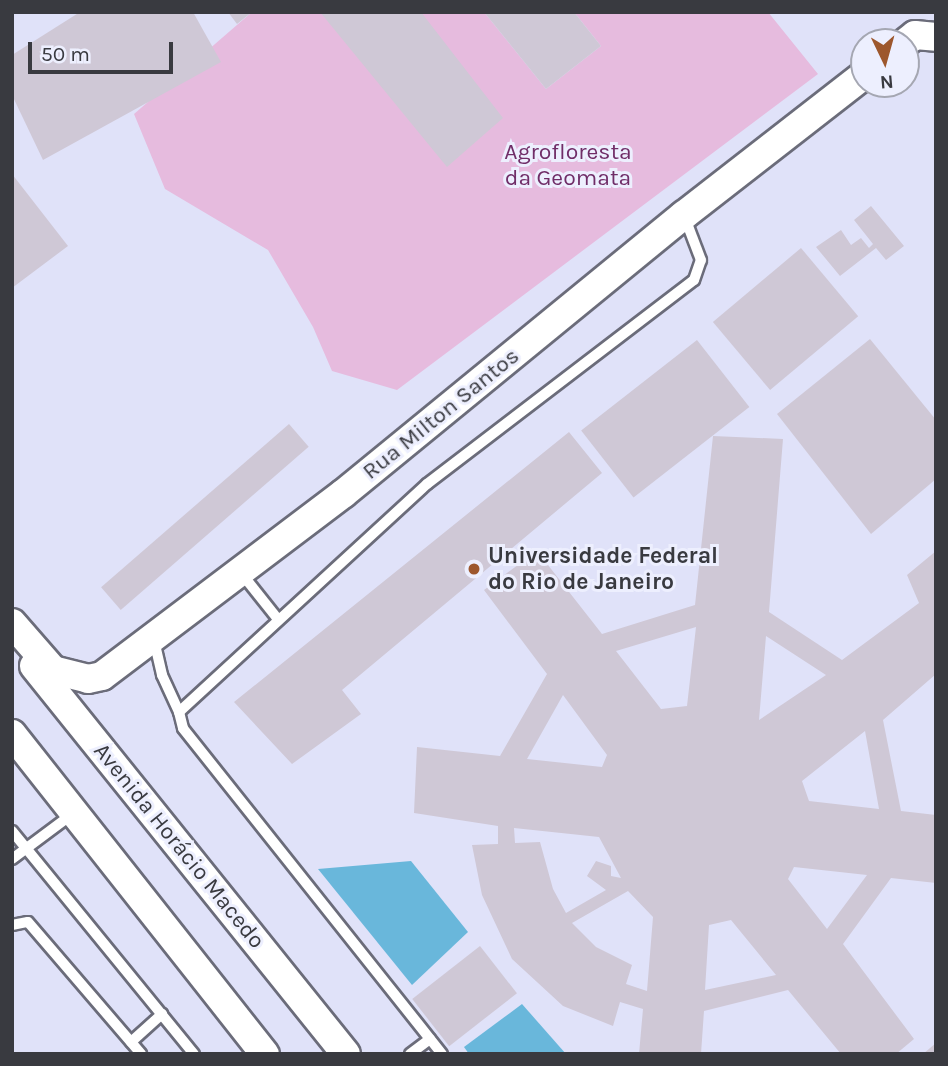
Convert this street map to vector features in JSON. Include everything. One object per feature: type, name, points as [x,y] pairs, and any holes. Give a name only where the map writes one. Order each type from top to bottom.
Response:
[{"type":"street","name":"Rua Milton Santos","points":[[12,623],[54,670],[88,679],[102,676],[344,493],[684,215],[850,86]]},
{"type":"street","name":"Avenida Horácio Macedo","points":[[12,638],[346,1054]]},
{"type":"street","points":[[12,734],[77,811],[265,1054]]},
{"type":"lane","points":[[179,712],[277,618],[426,484],[694,280],[701,260],[684,215]]},
{"type":"lane","points":[[240,572],[277,618]]},
{"type":"lane","points":[[153,638],[162,675],[179,712],[183,728],[442,1054]]},
{"type":"lane","points":[[12,859],[77,811]]},
{"type":"lane","points":[[12,831],[194,1054]]},
{"type":"lane","points":[[12,925],[28,922],[141,1054]]},
{"type":"lane","points":[[131,1042],[162,1014]]},
{"type":"lane","points":[[410,1054],[430,1039]]},
{"type":"shaded area","name":"Universidade Federal do Rio de Janeiro","points":[[12,12],[936,12],[936,1054],[12,1054]]},
{"type":"green space","name":"Agrofloresta da Geomata","points":[[252,12],[484,12],[546,89],[601,46],[574,12],[768,12],[818,74],[397,390],[332,371],[313,327],[268,250],[165,189],[134,114]]},
{"type":"water","points":[[411,861],[468,932],[412,985],[318,869]]},
{"type":"water","points":[[522,1004],[566,1054],[469,1054],[464,1047]]},
{"type":"building","points":[[80,12],[193,12],[221,62],[43,160],[12,95],[12,55]]},
{"type":"building","points":[[228,12],[252,12],[237,24]]},
{"type":"building","points":[[320,12],[421,12],[503,118],[447,167]]},
{"type":"building","points":[[484,12],[574,12],[601,46],[546,89]]},
{"type":"building","points":[[12,174],[68,246],[12,288]]},
{"type":"building","points":[[871,206],[904,246],[886,260],[876,248],[840,276],[816,247],[841,230],[851,245],[861,238],[869,248],[873,244],[854,220]]},
{"type":"building","points":[[801,248],[858,316],[770,390],[713,322]]},
{"type":"building","points":[[870,339],[936,420],[936,479],[871,534],[777,414]]},
{"type":"building","points":[[697,340],[749,407],[633,497],[581,431]]},
{"type":"building","points":[[289,424],[309,447],[121,610],[101,587]]},
{"type":"building","points":[[569,432],[602,473],[342,690],[361,714],[292,764],[234,702]]},
{"type":"building","points":[[713,436],[783,439],[769,612],[842,660],[919,603],[907,575],[936,551],[936,674],[883,720],[901,811],[936,815],[936,883],[891,878],[843,944],[914,1039],[896,1054],[841,1054],[788,990],[704,1011],[701,1054],[639,1054],[643,1009],[620,1002],[613,1026],[563,1006],[512,959],[482,895],[472,845],[498,844],[498,826],[414,813],[417,747],[500,756],[547,674],[484,590],[537,551],[602,634],[695,605]],"holes":[[[696,627],[687,706],[661,709],[616,651]],[[766,636],[826,675],[759,720]],[[563,695],[607,755],[602,767],[527,759]],[[865,731],[879,809],[809,801],[802,781]],[[514,828],[599,837],[621,878],[611,876],[611,866],[596,861],[587,876],[606,890],[566,913],[553,889],[540,842],[515,843]],[[794,867],[867,875],[827,929],[788,879]],[[628,891],[653,917],[647,991],[626,984],[632,965],[596,947],[572,923]],[[731,920],[776,975],[705,990],[709,925]]]},
{"type":"building","points":[[480,946],[517,993],[449,1046],[412,999]]},
{"type":"building","points":[[936,1043],[936,1054],[923,1054]]},
{"type":"place","name":"Universidade Federal do Rio de Janeiro","points":[[474,569]]}]
